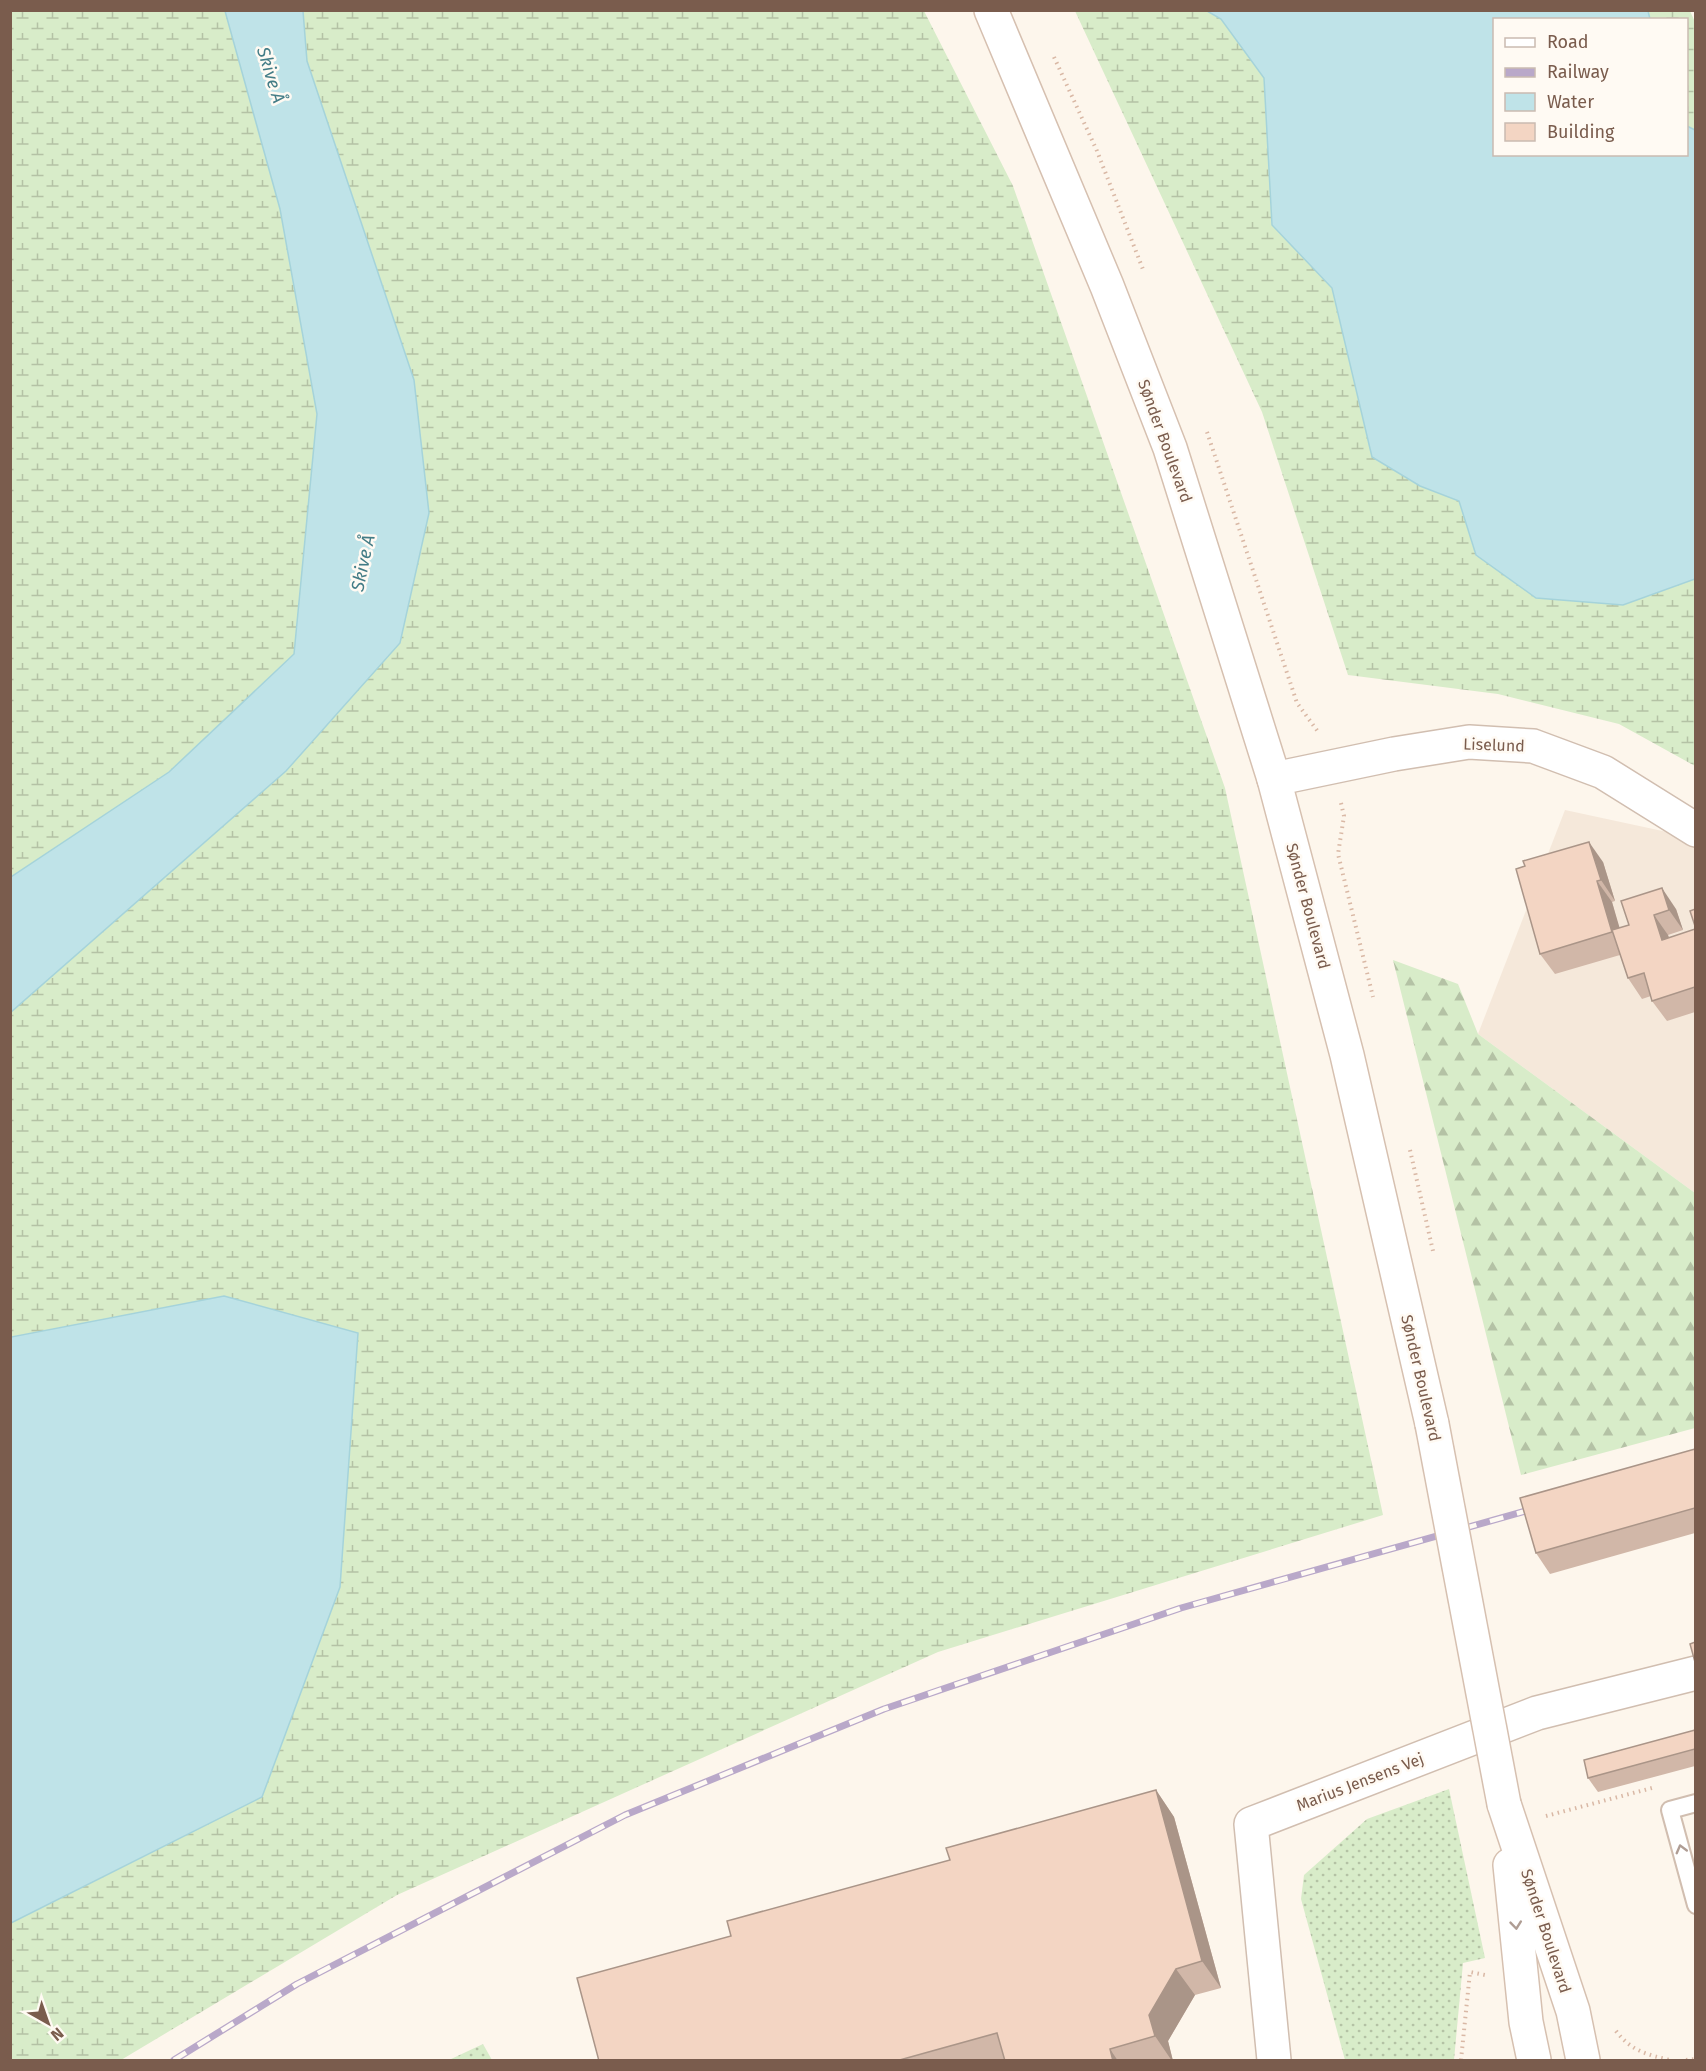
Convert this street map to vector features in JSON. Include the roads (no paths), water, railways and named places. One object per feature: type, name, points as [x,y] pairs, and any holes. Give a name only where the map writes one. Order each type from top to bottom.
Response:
[{"type":"street","name":"Sønder Boulevard","points":[[994,20],[1107,286],[1170,448],[1274,779],[1347,1054],[1432,1424],[1504,1804],[1526,2022],[1534,2061]]},
{"type":"street","name":"Liselund","points":[[1274,779],[1394,754],[1469,742],[1533,746],[1603,772],[1695,830]]},
{"type":"street","name":"Marius Jensens Vej","points":[[1274,2061],[1251,1824],[1537,1713],[1695,1673]]},
{"type":"street","name":"Sønder Boulevard","points":[[1504,1804],[1573,2011],[1583,2061]]},
{"type":"lane","points":[[1695,1803],[1670,1810],[1695,1905]]},
{"type":"water","name":"Skive Å","points":[[225,11],[303,11],[307,61],[414,380],[429,513],[400,643],[286,771],[11,1012],[11,877],[169,772],[294,654],[317,414],[280,209]]},
{"type":"water","points":[[1207,11],[1648,11],[1650,18],[1493,18],[1493,156],[1688,156],[1688,126],[1695,130],[1695,579],[1623,605],[1536,598],[1476,555],[1459,501],[1420,486],[1372,457],[1332,288],[1272,225],[1264,78],[1221,19]]},
{"type":"water","points":[[224,1296],[358,1333],[340,1587],[262,1797],[11,1923],[11,1337]]},
{"type":"railway","points":[[174,2060],[297,1984],[625,1815],[884,1709],[1181,1608],[1540,1507]]}]
